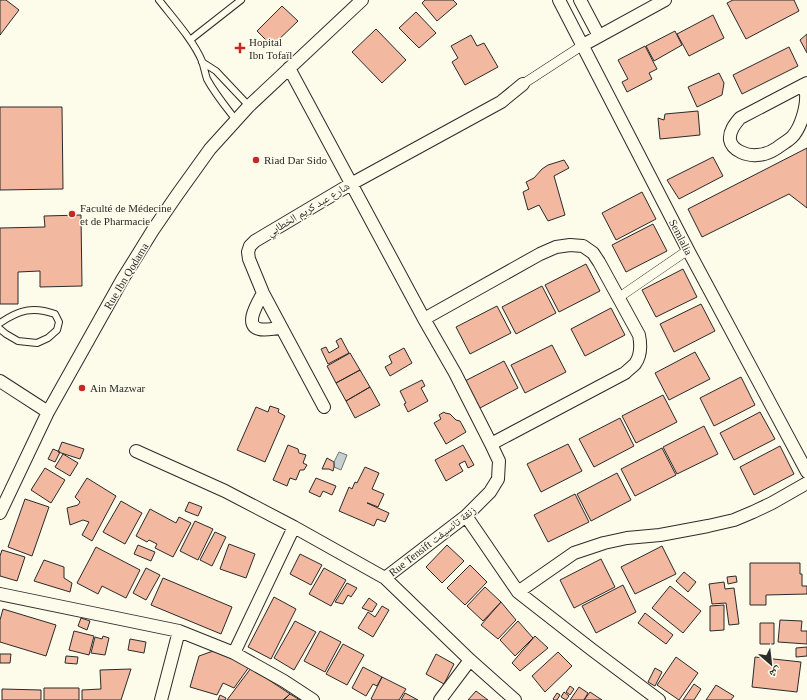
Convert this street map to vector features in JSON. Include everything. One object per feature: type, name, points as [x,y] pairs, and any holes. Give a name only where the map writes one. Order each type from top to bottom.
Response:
[{"type":"street","name":"Rue Ibn Qodama","points":[[0,513],[48,412],[122,280],[153,230],[210,149],[249,106],[362,0]]},
{"type":"street","points":[[580,0],[599,36]]},
{"type":"street","points":[[523,84],[583,44],[665,0]]},
{"type":"street","name":"Semlalia","points":[[564,2],[583,44],[688,250],[807,472]]},
{"type":"street","points":[[288,68],[424,319],[455,373],[491,444],[624,373],[635,364],[639,356],[641,345],[639,335],[599,262],[593,254],[583,246],[570,245],[540,254],[424,319]]},
{"type":"street","name":"شارع عبد كريم الخطابي","points":[[324,407],[263,293],[249,259],[248,252],[250,246],[255,241],[351,184],[501,102],[523,84]]},
{"type":"street","points":[[805,84],[805,103],[801,121],[793,136],[770,152],[759,155],[749,156],[738,151],[730,140],[733,126],[740,118],[805,84]]},
{"type":"street","points":[[618,298],[688,250]]},
{"type":"street","points":[[263,293],[252,317],[254,326],[257,329],[281,328]]},
{"type":"street","points":[[0,381],[48,412]]},
{"type":"street","name":"Rue Tensift زنقة تانسيفت","points":[[385,578],[466,516],[490,492],[498,479],[499,462],[491,444]]},
{"type":"street","points":[[136,451],[225,491],[294,527],[385,578],[470,660],[516,700]]},
{"type":"street","points":[[518,592],[574,553],[604,543],[627,538],[660,535],[734,520],[772,503],[807,483]]},
{"type":"street","points":[[466,516],[518,592],[659,700]]},
{"type":"street","points":[[234,653],[294,527]]},
{"type":"street","points":[[0,594],[179,630],[234,653],[284,681],[313,700]]},
{"type":"street","points":[[161,700],[179,630]]},
{"type":"street","points":[[440,700],[470,660]]},
{"type":"lane","points":[[159,0],[190,40],[202,62],[204,71],[217,96],[236,120]]},
{"type":"lane","points":[[190,40],[241,0]]},
{"type":"lane","points":[[202,62],[216,71],[249,106]]},
{"type":"lane","points":[[0,323],[25,310],[46,311],[55,314],[59,322],[57,330],[48,338],[37,343],[18,341],[6,334],[0,328]]},
{"type":"shaded area","points":[[339,452],[347,455],[341,470],[334,467],[334,462]]},
{"type":"building","points":[[0,0],[6,0],[19,10],[0,35]]},
{"type":"building","points":[[425,0],[453,0],[457,4],[437,21],[422,3]]},
{"type":"building","points":[[733,0],[794,0],[799,11],[746,39],[727,3]]},
{"type":"building","points":[[282,6],[298,21],[272,46],[257,31]]},
{"type":"building","points":[[416,12],[436,33],[419,48],[399,28]]},
{"type":"building","points":[[713,15],[724,38],[689,56],[677,34]]},
{"type":"building","points":[[376,29],[406,60],[382,83],[352,52]]},
{"type":"building","points":[[675,31],[682,45],[654,61],[646,46]]},
{"type":"building","points":[[807,34],[807,53],[800,40]]},
{"type":"building","points":[[471,35],[477,46],[484,43],[498,67],[465,85],[452,62],[458,58],[451,46]]},
{"type":"building","points":[[645,46],[657,69],[649,73],[652,79],[627,92],[622,82],[628,79],[618,60]]},
{"type":"building","points":[[789,47],[798,66],[742,94],[733,75]]},
{"type":"building","points":[[719,73],[724,83],[722,95],[697,107],[688,87]]},
{"type":"building","points":[[0,107],[62,107],[63,189],[0,190]]},
{"type":"building","points":[[698,111],[700,135],[660,139],[658,118],[664,120],[665,114]]},
{"type":"building","points":[[807,148],[807,208],[789,194],[702,237],[688,209]]},
{"type":"building","points":[[713,157],[723,176],[679,199],[667,180]]},
{"type":"building","points":[[564,160],[569,168],[554,176],[565,215],[548,221],[539,205],[528,210],[523,192],[529,189],[526,182],[534,178],[542,169],[548,165]]},
{"type":"building","points":[[642,192],[656,219],[616,240],[602,213]]},
{"type":"building","points":[[81,215],[82,286],[40,287],[40,271],[18,272],[18,304],[0,304],[0,228],[45,227],[44,216]]},
{"type":"building","points":[[653,224],[667,251],[626,272],[612,245]]},
{"type":"building","points":[[586,264],[600,291],[559,312],[545,285]]},
{"type":"building","points":[[683,269],[697,297],[656,317],[642,290]]},
{"type":"building","points":[[542,286],[556,313],[516,334],[502,307]]},
{"type":"building","points":[[701,304],[715,331],[674,352],[660,324]]},
{"type":"building","points":[[497,306],[511,333],[470,354],[456,327]]},
{"type":"building","points":[[611,308],[625,335],[585,356],[571,329]]},
{"type":"building","points":[[341,338],[349,353],[328,364],[321,349],[326,347],[329,353],[339,347],[336,341]]},
{"type":"building","points":[[552,345],[566,372],[525,393],[511,365]]},
{"type":"building","points":[[404,348],[412,363],[390,376],[385,367],[392,363],[389,356]]},
{"type":"building","points":[[695,352],[710,379],[669,400],[655,373]]},
{"type":"building","points":[[350,353],[360,370],[336,383],[327,366]]},
{"type":"building","points":[[504,361],[518,388],[478,409],[463,382]]},
{"type":"building","points":[[360,370],[370,387],[346,401],[336,383]]},
{"type":"building","points":[[741,377],[755,405],[714,426],[700,398]]},
{"type":"building","points":[[422,380],[425,386],[421,388],[428,401],[408,412],[404,404],[406,403],[400,391]]},
{"type":"building","points":[[370,387],[380,405],[355,418],[346,401]]},
{"type":"building","points":[[663,395],[677,422],[636,443],[622,416]]},
{"type":"building","points":[[270,406],[279,409],[278,412],[285,416],[265,462],[237,450],[256,407],[268,412]]},
{"type":"building","points":[[444,412],[460,421],[466,432],[446,444],[434,423],[441,419],[439,415]]},
{"type":"building","points":[[760,412],[775,439],[734,460],[720,433]]},
{"type":"building","points":[[620,418],[634,446],[594,467],[579,439]]},
{"type":"building","points":[[704,426],[718,454],[677,474],[663,447]]},
{"type":"building","points":[[62,442],[84,449],[80,459],[58,452]]},
{"type":"building","points":[[568,444],[582,471],[541,492],[527,464]]},
{"type":"building","points":[[288,445],[298,449],[299,453],[306,455],[303,463],[307,465],[304,470],[300,470],[296,480],[290,478],[287,486],[273,480]]},
{"type":"building","points":[[463,445],[474,465],[468,468],[465,461],[459,464],[463,471],[446,481],[435,460]]},
{"type":"building","points":[[780,446],[794,474],[754,495],[740,467]]},
{"type":"building","points":[[662,448],[676,475],[635,496],[621,469]]},
{"type":"building","points":[[53,449],[60,452],[55,462],[48,459]]},
{"type":"building","points":[[63,454],[78,463],[70,476],[55,467]]},
{"type":"building","points":[[327,458],[334,462],[333,471],[329,469],[322,469]]},
{"type":"building","points":[[365,467],[379,473],[372,489],[384,494],[378,507],[367,503],[389,513],[385,522],[377,519],[374,526],[339,511],[349,487],[352,489],[355,482],[357,483]]},
{"type":"building","points":[[45,468],[65,480],[51,503],[31,490]]},
{"type":"building","points":[[617,473],[631,500],[591,521],[577,494]]},
{"type":"building","points":[[87,478],[116,496],[92,541],[82,535],[89,522],[83,520],[70,525],[67,508],[78,505],[80,502],[75,497]]},
{"type":"building","points":[[316,478],[336,486],[332,495],[323,491],[320,497],[309,492]]},
{"type":"building","points":[[575,494],[589,522],[548,542],[534,515]]},
{"type":"building","points":[[25,499],[49,507],[32,556],[8,547]]},
{"type":"building","points":[[121,501],[142,513],[125,544],[103,532]]},
{"type":"building","points":[[189,502],[202,507],[198,516],[185,511]]},
{"type":"building","points":[[150,509],[176,523],[179,517],[191,523],[173,557],[155,548],[157,544],[149,540],[147,542],[136,536]]},
{"type":"building","points":[[195,521],[213,529],[198,560],[180,551]]},
{"type":"building","points":[[215,532],[226,537],[212,566],[200,560]]},
{"type":"building","points":[[229,544],[255,554],[246,578],[220,569]]},
{"type":"building","points":[[138,545],[155,552],[151,561],[134,554]]},
{"type":"building","points":[[447,545],[464,561],[442,583],[426,567]]},
{"type":"building","points":[[662,546],[676,574],[635,594],[621,567]]},
{"type":"building","points":[[96,547],[140,570],[126,598],[102,586],[98,594],[77,583]]},
{"type":"building","points":[[2,550],[25,557],[17,581],[0,576],[0,556]]},
{"type":"building","points":[[300,554],[322,565],[311,585],[290,574]]},
{"type":"building","points":[[601,559],[615,587],[574,608],[560,580]]},
{"type":"building","points":[[44,560],[64,567],[64,578],[72,583],[70,592],[34,581]]},
{"type":"building","points":[[750,563],[800,563],[802,586],[807,586],[807,594],[766,595],[766,605],[750,605]]},
{"type":"building","points":[[470,565],[487,582],[465,605],[447,588]]},
{"type":"building","points":[[146,568],[160,575],[146,600],[133,593]]},
{"type":"building","points":[[324,568],[346,580],[331,606],[309,594]]},
{"type":"building","points":[[684,572],[696,582],[688,592],[676,581]]},
{"type":"building","points":[[736,576],[737,582],[728,584],[727,577]]},
{"type":"building","points":[[163,578],[232,607],[221,634],[151,605]]},
{"type":"building","points":[[724,582],[725,589],[734,588],[739,624],[729,625],[726,603],[712,604],[709,584]]},
{"type":"building","points":[[347,583],[357,588],[351,597],[348,595],[343,604],[335,602]]},
{"type":"building","points":[[623,585],[636,612],[596,633],[582,606]]},
{"type":"building","points":[[670,586],[701,611],[683,633],[652,608]]},
{"type":"building","points":[[485,587],[501,602],[483,621],[467,606]]},
{"type":"building","points":[[274,597],[296,609],[271,659],[248,647]]},
{"type":"building","points":[[369,598],[377,604],[372,612],[362,608]]},
{"type":"building","points":[[501,602],[516,620],[498,639],[481,625]]},
{"type":"building","points":[[724,605],[724,630],[710,631],[710,606]]},
{"type":"building","points":[[382,606],[389,610],[373,637],[358,628],[368,612],[375,617]]},
{"type":"building","points":[[3,609],[56,625],[46,656],[0,642],[0,620]]},
{"type":"building","points":[[645,613],[673,635],[666,644],[638,623]]},
{"type":"building","points":[[81,618],[90,621],[87,630],[78,626]]},
{"type":"building","points":[[780,620],[802,621],[801,631],[807,631],[807,644],[778,642]]},
{"type":"building","points":[[295,621],[316,632],[294,670],[274,658]]},
{"type":"building","points":[[518,621],[533,638],[515,656],[500,640]]},
{"type":"building","points":[[760,623],[774,623],[774,644],[760,644]]},
{"type":"building","points":[[74,631],[94,636],[89,655],[69,650]]},
{"type":"building","points":[[320,631],[341,642],[325,672],[304,661]]},
{"type":"building","points":[[103,636],[109,638],[105,655],[91,653],[95,637],[102,639]]},
{"type":"building","points":[[535,636],[548,648],[520,671],[512,663]]},
{"type":"building","points":[[130,639],[146,642],[144,653],[128,650]]},
{"type":"building","points":[[343,644],[364,655],[347,685],[326,674]]},
{"type":"building","points":[[807,647],[807,656],[796,657],[796,648]]},
{"type":"building","points":[[216,650],[249,667],[234,688],[223,683],[217,695],[190,687],[199,656]]},
{"type":"building","points":[[558,652],[572,666],[545,692],[532,676]]},
{"type":"building","points":[[0,654],[11,654],[10,663],[0,663]]},
{"type":"building","points":[[436,654],[454,664],[444,684],[426,674]]},
{"type":"building","points":[[66,656],[78,657],[77,664],[65,663]]},
{"type":"building","points":[[676,657],[698,673],[679,700],[657,685]]},
{"type":"building","points":[[755,657],[801,662],[797,692],[752,687]]},
{"type":"building","points":[[363,667],[382,677],[377,686],[373,684],[366,696],[352,688]]},
{"type":"building","points":[[251,668],[290,694],[283,700],[227,700]]},
{"type":"building","points":[[655,668],[662,672],[655,686],[648,682]]},
{"type":"building","points":[[131,669],[121,700],[82,700],[82,690],[101,689],[100,670]]},
{"type":"building","points":[[382,677],[406,689],[399,700],[371,699]]},
{"type":"building","points":[[694,684],[701,689],[694,700],[683,700]]},
{"type":"building","points":[[716,685],[734,696],[731,700],[706,700]]},
{"type":"building","points":[[570,686],[574,689],[570,695],[566,692]]},
{"type":"building","points":[[579,687],[588,693],[584,700],[570,700]]},
{"type":"building","points":[[44,688],[79,688],[79,700],[44,700]]},
{"type":"building","points":[[2,689],[41,690],[41,700],[2,700]]},
{"type":"building","points":[[476,691],[488,700],[468,700]]},
{"type":"building","points":[[564,692],[569,696],[566,700],[561,697]]},
{"type":"building","points":[[590,692],[602,700],[584,700]]},
{"type":"building","points":[[405,693],[418,700],[401,700]]},
{"type":"building","points":[[557,693],[560,695],[557,700],[554,700],[553,699]]},
{"type":"building","points":[[290,694],[300,700],[284,700]]},
{"type":"building","points":[[220,695],[226,698],[225,700],[218,700]]},
{"type":"place","name":"Hopital Ibn Tofaïl","points":[[240,48]]},
{"type":"place","name":"Riad Dar Sido","points":[[256,160]]},
{"type":"place","name":"Faculté de Médecine et de Pharmacie","points":[[72,214]]},
{"type":"place","name":"Ain Mazwar","points":[[82,388]]}]
